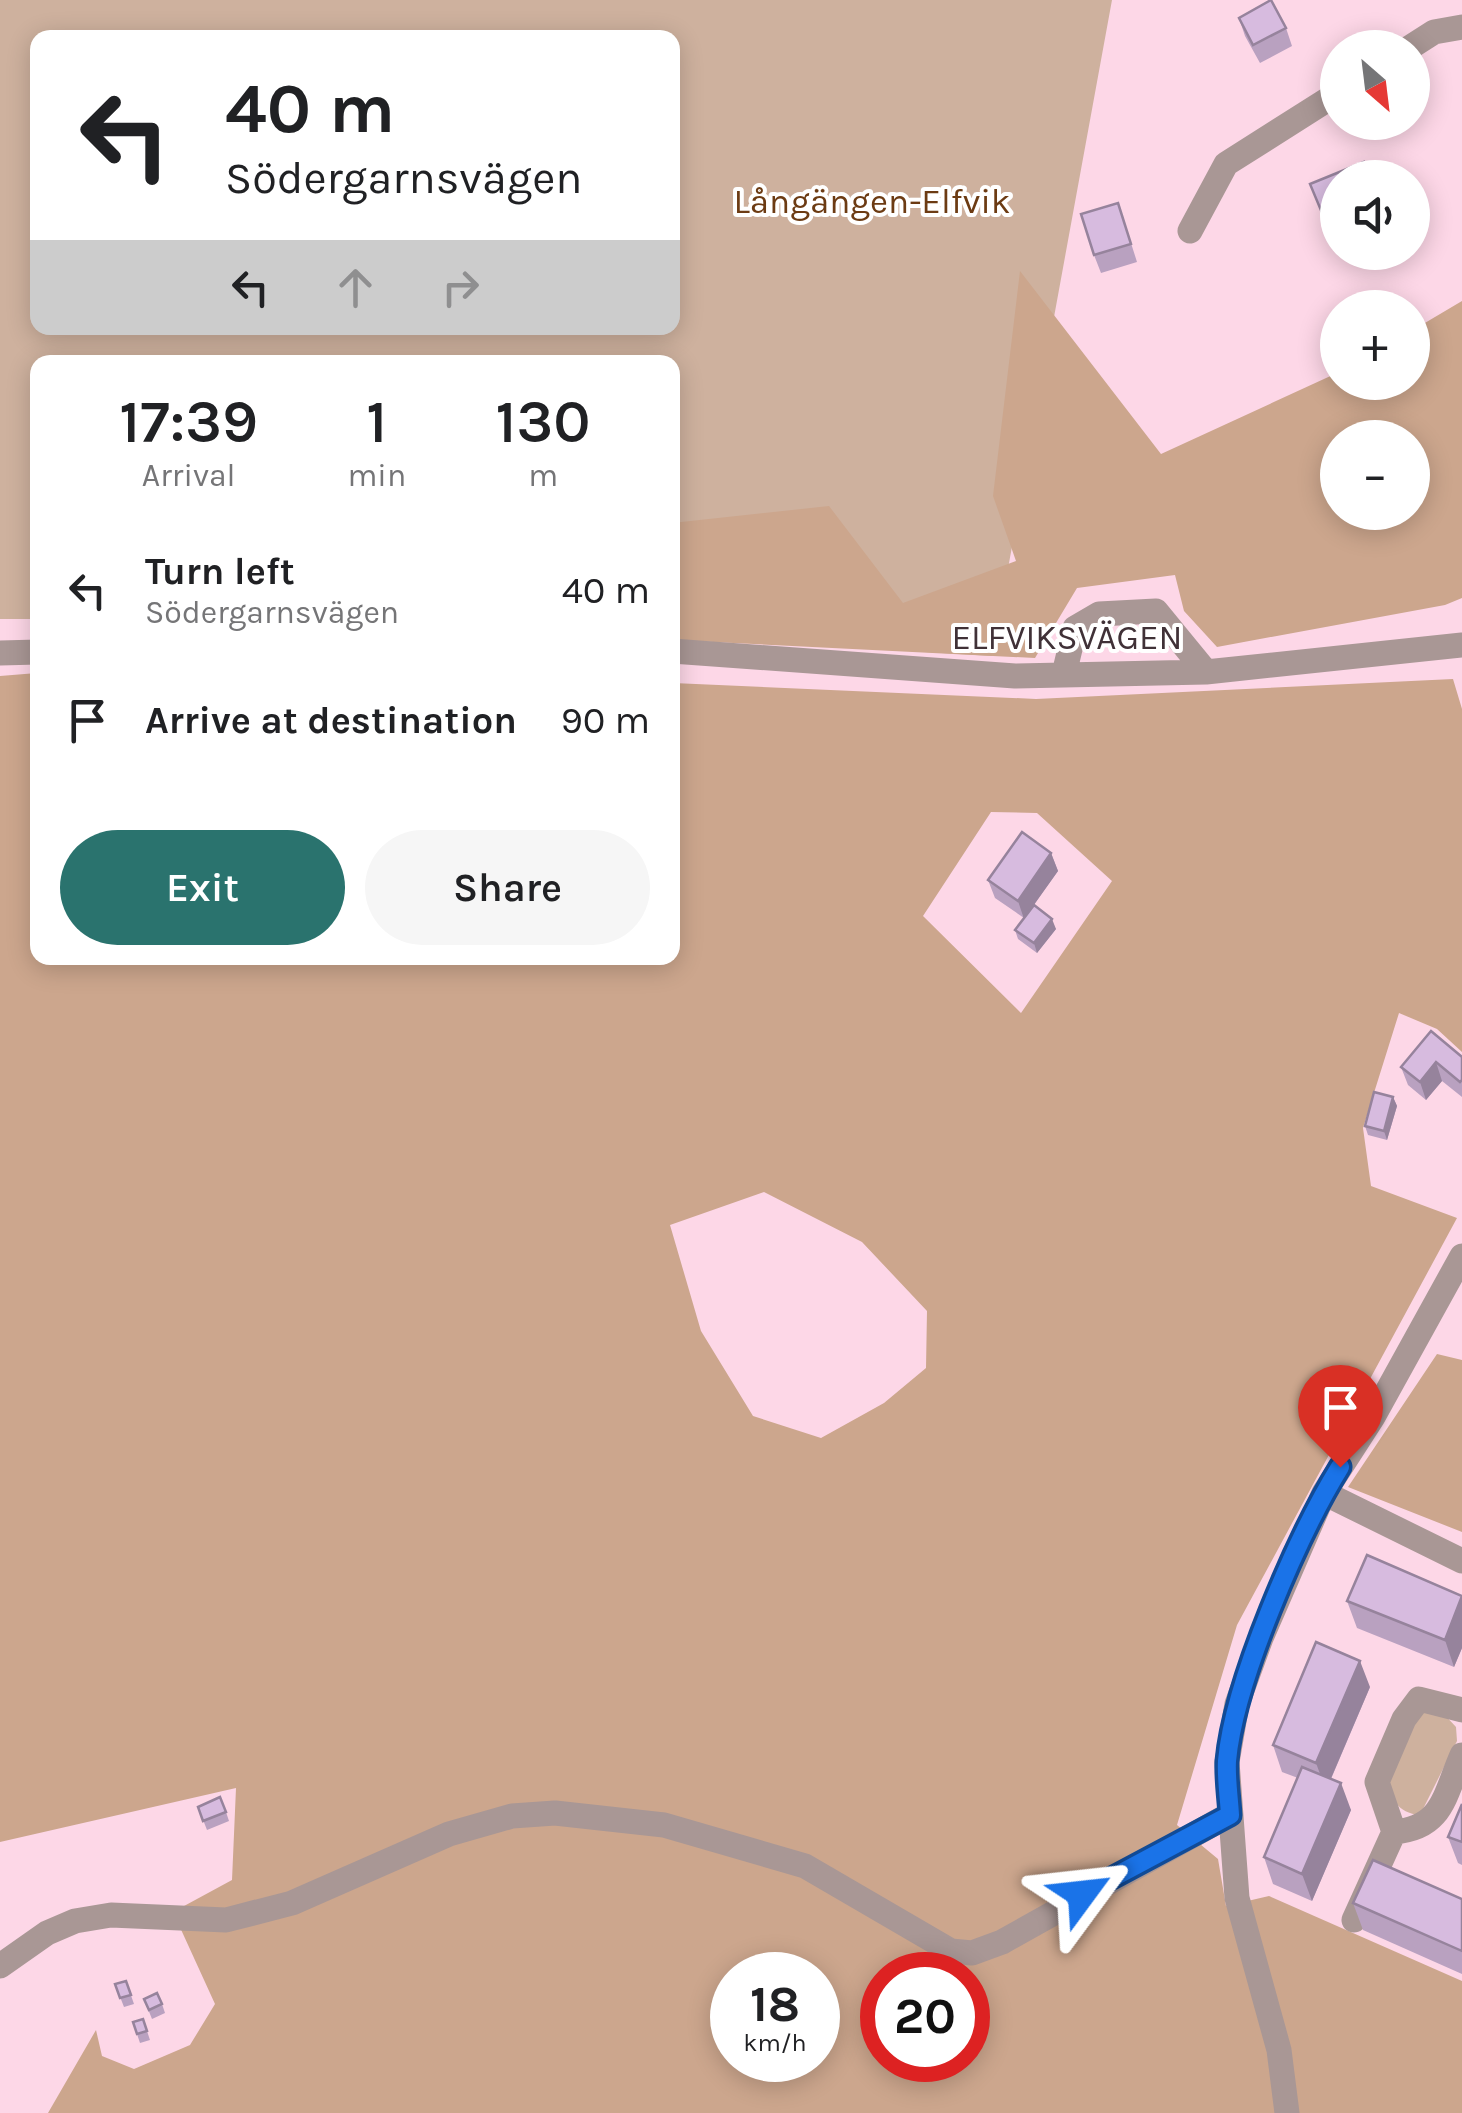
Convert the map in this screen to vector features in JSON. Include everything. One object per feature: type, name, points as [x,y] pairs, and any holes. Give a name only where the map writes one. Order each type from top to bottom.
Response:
[{"type":"street","points":[[1430,35],[1462,27]]},
{"type":"street","points":[[1190,232],[1226,164],[1320,104]]},
{"type":"street","points":[[1064,674],[1075,628],[1099,614],[1156,611],[1206,672]]},
{"type":"street","name":"ELFVIKSVÄGEN","points":[[680,652],[958,674],[1064,674],[1206,672],[1462,645]]},
{"type":"street","points":[[0,652],[30,652]]},
{"type":"street","points":[[1287,2113],[1279,2050],[1237,1898],[1227,1762],[1237,1704],[1324,1492],[1372,1417],[1462,1256]]},
{"type":"street","points":[[1324,1492],[1462,1560]]},
{"type":"street","points":[[1354,1920],[1394,1832],[1377,1782],[1404,1719],[1420,1699],[1462,1710]]},
{"type":"street","points":[[1394,1832],[1418,1830],[1433,1820],[1462,1755]]},
{"type":"street","points":[[0,1966],[46,1933],[75,1920],[111,1914],[226,1920],[292,1903],[449,1834],[512,1816],[555,1813],[664,1825],[805,1866],[951,1951],[972,1952],[1002,1942],[1230,1815]]},
{"type":"green space","name":"Långängen-Elfvik","points":[[0,0],[1112,0],[992,656],[680,637],[680,355],[30,355],[30,619],[0,619]]},
{"type":"green space","points":[[1424,1712],[1443,1713],[1456,1727],[1457,1741],[1420,1815],[1403,1810],[1393,1799],[1389,1785],[1395,1751],[1413,1721]]},
{"type":"shaded area","points":[[1020,271],[1161,454],[1320,381],[1320,400],[1430,400],[1430,320],[1462,301],[1462,598],[1445,605],[1217,647],[1184,611],[1175,575],[1077,588],[1035,658],[680,640],[680,522],[829,506],[903,603],[1016,561],[993,496]]},
{"type":"shaded area","points":[[30,674],[30,965],[680,965],[680,683],[1036,699],[1453,679],[1462,709],[1462,1052],[1437,1029],[1399,1013],[1363,1128],[1371,1186],[1457,1218],[1237,1625],[1177,1825],[1218,1859],[1226,1906],[1269,1896],[1462,1981],[1462,2113],[48,2113],[96,2030],[102,2056],[134,2069],[190,2045],[215,2004],[173,1912],[232,1880],[236,1788],[0,1842],[0,676]],"holes":[[[991,812],[1037,813],[1112,881],[1021,1013],[923,916]],[[764,1192],[862,1242],[927,1311],[926,1368],[884,1403],[821,1438],[753,1416],[701,1331],[670,1225]]]},
{"type":"shaded area","points":[[1437,1354],[1462,1360],[1462,1532],[1348,1487]]},
{"type":"building","points":[[1271,0],[1286,28],[1253,45],[1239,18]]},
{"type":"building","points":[[1320,180],[1320,208],[1310,184]]},
{"type":"building","points":[[1118,203],[1131,244],[1094,255],[1081,214]]},
{"type":"building","points":[[1022,832],[1051,853],[1018,901],[988,880]]},
{"type":"building","points":[[1034,905],[1052,919],[1034,943],[1015,930]]},
{"type":"building","points":[[1431,1031],[1462,1057],[1460,1082],[1436,1062],[1420,1082],[1401,1067]]},
{"type":"building","points":[[1374,1092],[1393,1097],[1384,1131],[1365,1126]]},
{"type":"building","points":[[1367,1555],[1462,1596],[1445,1640],[1347,1601]]},
{"type":"building","points":[[1316,1642],[1360,1661],[1316,1763],[1273,1745]]},
{"type":"building","points":[[1302,1767],[1341,1783],[1302,1874],[1264,1857]]},
{"type":"building","points":[[220,1797],[226,1812],[203,1821],[198,1807]]},
{"type":"building","points":[[1462,1804],[1462,1842],[1448,1837]]},
{"type":"building","points":[[1373,1860],[1462,1899],[1462,1951],[1353,1903]]},
{"type":"building","points":[[126,1981],[131,1995],[120,1998],[115,1984]]},
{"type":"building","points":[[157,1993],[162,2004],[149,2010],[144,1999]]},
{"type":"building","points":[[143,2019],[147,2031],[137,2034],[133,2022]]},
{"type":"route","points":[[1082,1894],[1230,1815],[1227,1762],[1237,1704],[1324,1492],[1340,1467]]}]
